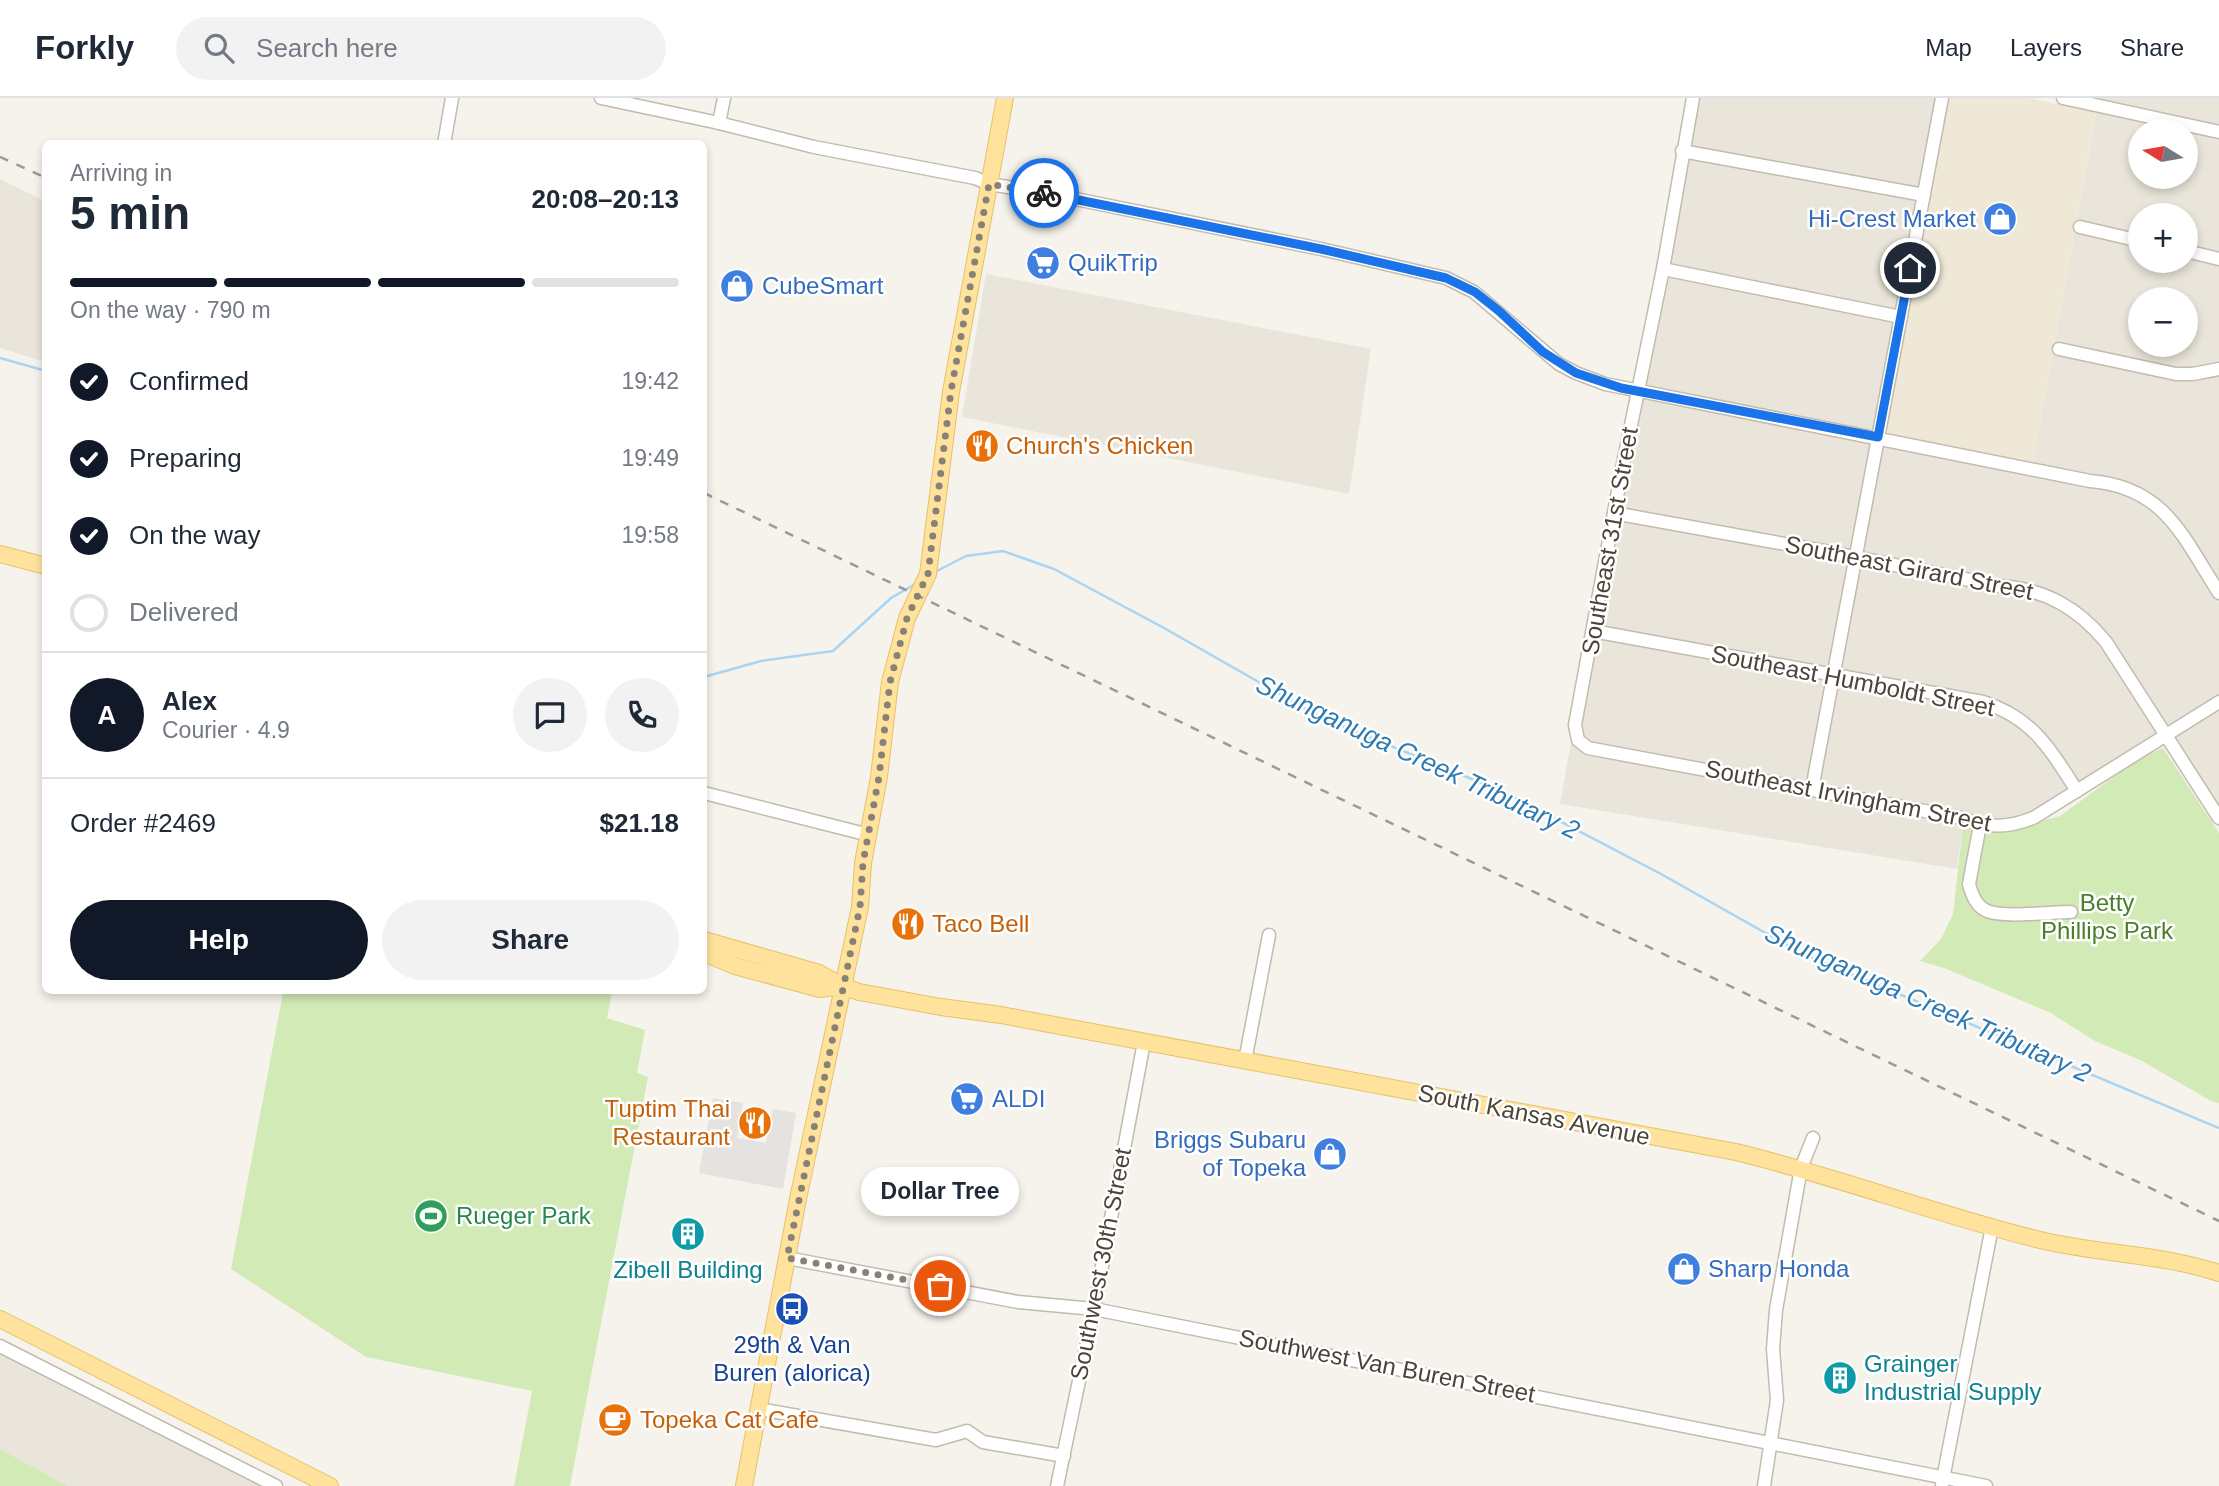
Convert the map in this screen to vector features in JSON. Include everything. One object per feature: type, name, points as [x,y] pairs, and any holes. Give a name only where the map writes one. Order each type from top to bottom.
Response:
[{"type":"main road","points":[[744,1486],[787,1258],[860,907],[862,876],[879,777],[890,682],[907,618],[928,574],[951,391],[1005,98]]},
{"type":"main road","points":[[0,554],[42,565]]},
{"type":"main road","name":"South Kansas Avenue","points":[[707,941],[820,973],[859,992],[1001,1015],[1736,1153],[1801,1168],[1992,1227],[2076,1248],[2165,1260],[2219,1273]]},
{"type":"main road","name":"South Kansas Avenue","points":[[707,954],[735,965],[820,989],[842,986]]},
{"type":"main road","points":[[0,1319],[330,1486]]},
{"type":"street","points":[[445,140],[452,98]]},
{"type":"street","points":[[601,98],[827,150],[975,178],[989,184],[1051,194],[1446,278],[1475,292],[1559,364],[1605,384],[2130,489],[2145,496],[2171,518],[2219,593]]},
{"type":"street","points":[[719,123],[724,98]]},
{"type":"street","name":"Southeast 31st Street","points":[[1576,736],[1575,725],[1637,391],[1663,269],[1692,98]]},
{"type":"street","points":[[1812,789],[1942,98]]},
{"type":"street","points":[[2063,98],[2219,132]]},
{"type":"street","points":[[1682,151],[1924,195]]},
{"type":"street","points":[[2080,227],[2128,238]]},
{"type":"street","points":[[2198,254],[2219,259]]},
{"type":"street","points":[[1663,269],[1901,317]]},
{"type":"street","points":[[2059,349],[2176,374],[2219,369]]},
{"type":"street","name":"Southeast Girard Street","points":[[1614,513],[2047,595],[2070,607],[2106,642],[2219,818]]},
{"type":"street","name":"Southeast Humboldt Street","points":[[1593,631],[1983,702],[2024,721],[2048,746],[2077,791]]},
{"type":"street","name":"Southeast Irvingham Street","points":[[1576,736],[1588,748],[1962,818],[1980,825],[2006,826],[2035,817],[2219,702]]},
{"type":"street","points":[[707,794],[869,835]]},
{"type":"street","points":[[1980,825],[1969,884],[1981,907],[1997,913],[2071,912]]},
{"type":"street","points":[[1245,1060],[1269,935]]},
{"type":"street","name":"Southwest 30th Street","points":[[1058,1486],[1144,1042]]},
{"type":"street","points":[[1764,1486],[1777,1400],[1773,1329],[1801,1168],[1813,1138]]},
{"type":"street","points":[[1942,1482],[1992,1227]]},
{"type":"street","name":"Southwest Van Buren Street","points":[[787,1258],[1018,1301],[1094,1308],[1772,1444],[1942,1482],[1986,1486]]},
{"type":"street","points":[[0,1346],[276,1486]]},
{"type":"street","points":[[759,1409],[936,1440],[967,1431],[983,1442],[1063,1456]]},
{"type":"shaded area","points":[[1699,98],[1935,98],[1871,441],[2031,473],[2098,103],[2077,98],[2219,98],[2219,811],[2167,729],[2023,817],[1997,822],[1969,816],[1963,826],[1957,869],[1560,804],[1572,737],[1580,735]]},
{"type":"shaded area","points":[[1946,98],[2030,98],[2096,112],[2033,463],[1886,431]]},
{"type":"shaded area","points":[[0,179],[42,200],[42,361],[0,348]]},
{"type":"shaded area","points":[[986,274],[1371,349],[1349,494],[962,417]]},
{"type":"shaded area","points":[[713,1098],[743,1103],[737,1138],[766,1143],[773,1109],[796,1113],[783,1189],[699,1173]]},
{"type":"shaded area","points":[[0,1352],[266,1486],[68,1486],[0,1449]]},
{"type":"green space","name":"Betty Phillips Park","points":[[2163,748],[2219,833],[2219,1103],[2140,1060],[2095,1041],[2049,1012],[1944,968],[1920,961],[1941,939],[1953,914],[1963,826],[2004,831],[2060,816],[2141,757]]},
{"type":"green space","name":"Rueger Park","points":[[283,994],[611,994],[607,1018],[645,1030],[637,1073],[648,1077],[570,1486],[514,1486],[532,1391],[366,1357],[231,1269]]},
{"type":"green space","points":[[0,1449],[68,1486],[0,1486]]},
{"type":"waterway","name":"Shunganuga Creek Tributary 2","points":[[0,358],[42,370]]},
{"type":"waterway","name":"Shunganuga Creek Tributary 2","points":[[935,572],[966,556],[1003,551],[1054,569],[1320,717],[1506,793],[1661,874],[1801,953],[2219,1128]]},
{"type":"waterway","name":"Shunganuga Creek Tributary 2","points":[[707,676],[761,661],[833,651],[891,598],[917,583]]},
{"type":"railway","points":[[0,157],[42,176]]},
{"type":"railway","points":[[707,494],[2219,1221]]},
{"type":"way so far","points":[[940,1286],[787,1258],[826,1060],[860,907],[863,863],[879,777],[890,682],[907,618],[928,574],[951,391],[989,184],[1044,193]]},
{"type":"place","name":"Hi-Crest Market","points":[[2000,219]]},
{"type":"place","name":"QuikTrip","points":[[1043,263]]},
{"type":"place","name":"CubeSmart","points":[[737,286]]},
{"type":"place","name":"Church's Chicken","points":[[982,446]]},
{"type":"place","name":"Taco Bell","points":[[908,924]]},
{"type":"place","name":"ALDI","points":[[967,1099]]},
{"type":"place","name":"Tuptim Thai Restaurant","points":[[755,1123]]},
{"type":"place","name":"Briggs Subaru of Topeka","points":[[1330,1154]]},
{"type":"place","name":"Rueger Park","points":[[431,1216]]},
{"type":"place","name":"Zibell Building","points":[[688,1234]]},
{"type":"place","name":"Sharp Honda","points":[[1684,1269]]},
{"type":"place","name":"Dollar Tree","points":[[940,1286]]},
{"type":"place","name":"29th & Van Buren (alorica)","points":[[792,1309]]},
{"type":"place","name":"Grainger Industrial Supply","points":[[1840,1378]]},
{"type":"place","name":"Topeka Cat Cafe","points":[[615,1420]]},
{"type":"route","points":[[1044,193],[1321,249],[1446,278],[1475,292],[1559,364],[1605,384],[1878,437],[1910,268]]}]
